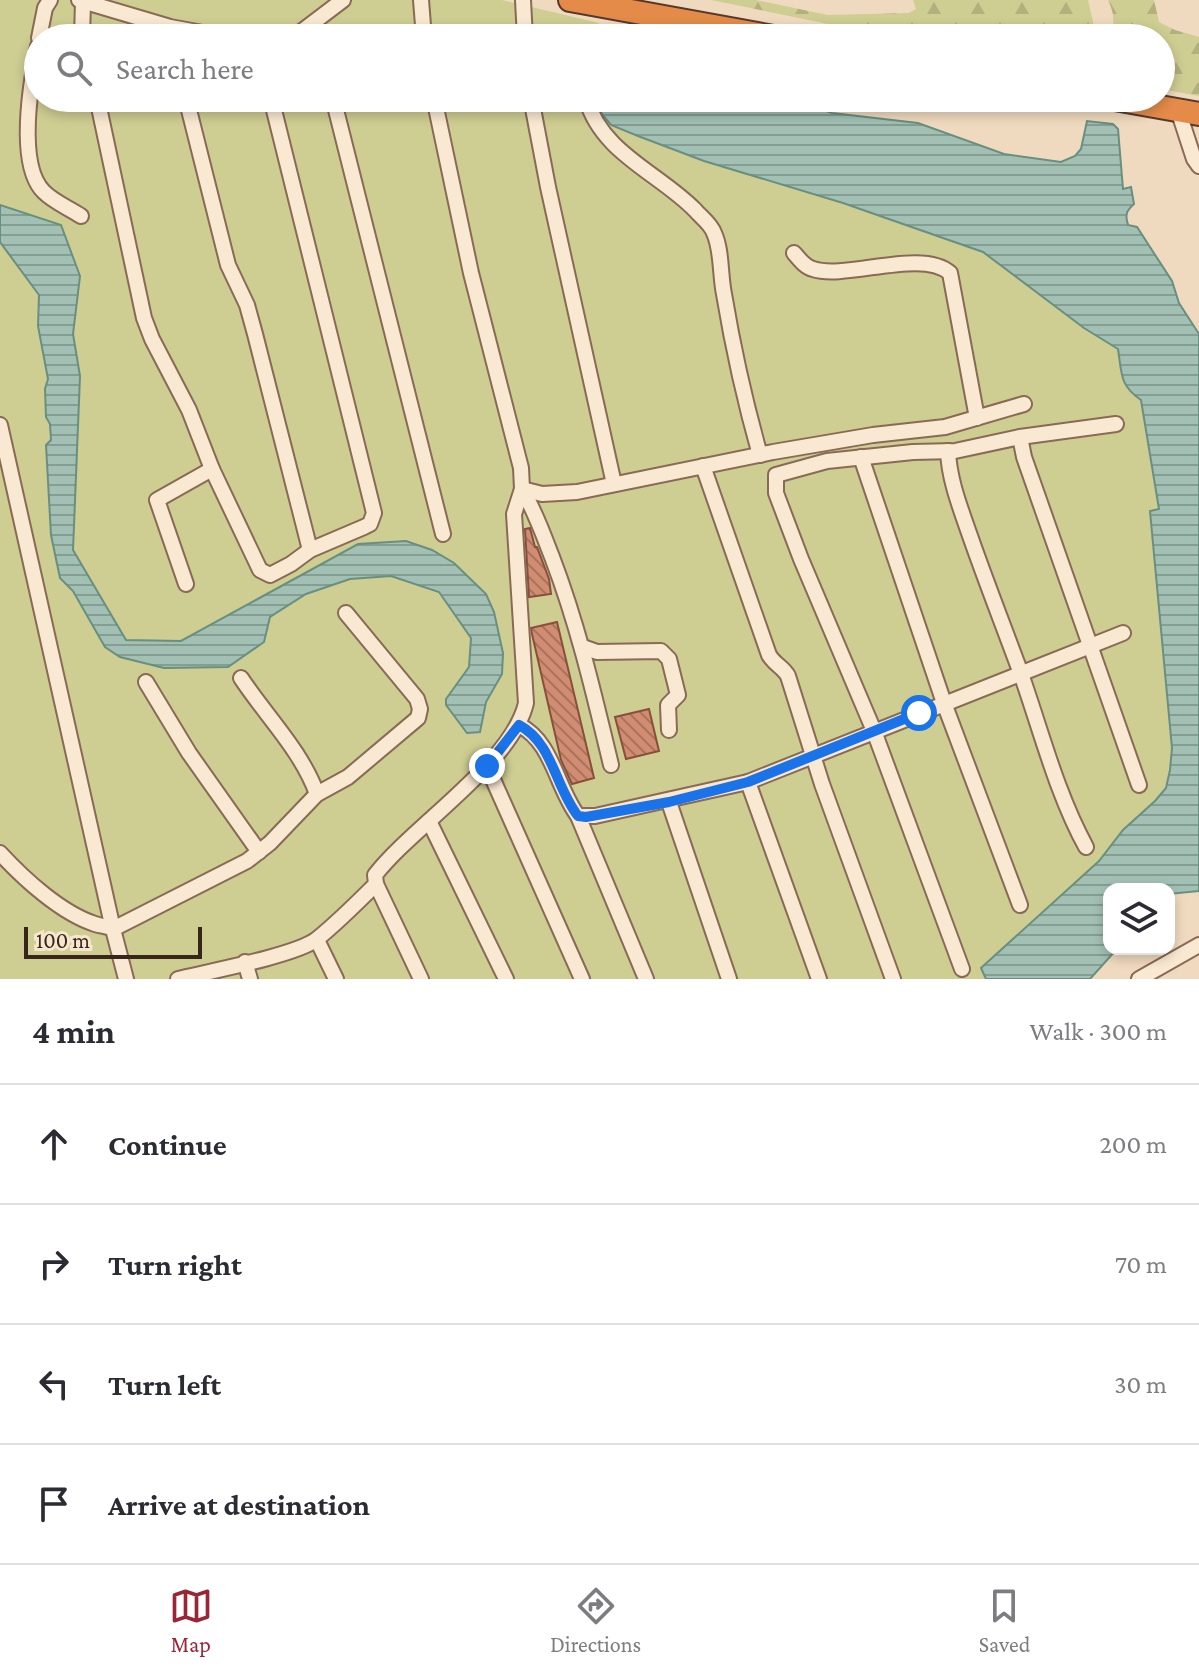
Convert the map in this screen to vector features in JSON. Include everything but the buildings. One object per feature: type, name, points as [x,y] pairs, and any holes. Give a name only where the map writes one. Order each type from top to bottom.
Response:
[{"type":"highway","points":[[570,0],[702,24]]},
{"type":"street","points":[[42,24],[50,0]]},
{"type":"street","points":[[311,24],[343,0]]},
{"type":"street","points":[[421,0],[423,24]]},
{"type":"street","points":[[523,0],[524,24]]},
{"type":"street","points":[[82,24],[81,1],[145,24]]},
{"type":"street","points":[[30,112],[29,148],[35,176],[42,190],[81,216]]},
{"type":"street","points":[[100,112],[144,318],[167,372],[189,410],[212,469],[260,570],[265,574],[277,572],[310,550],[370,524],[374,513],[274,112]]},
{"type":"street","points":[[190,112],[228,265],[247,305],[255,334],[310,550]]},
{"type":"street","points":[[337,112],[443,534]]},
{"type":"street","points":[[421,979],[376,884],[375,875],[395,850],[487,766],[519,725],[526,703],[514,514],[522,489],[521,468],[471,273],[437,112]]},
{"type":"street","points":[[534,112],[614,484]]},
{"type":"street","points":[[592,112],[613,144],[683,198],[715,234],[723,292],[747,409],[760,455]]},
{"type":"street","points":[[1189,112],[1194,159],[1199,166]]},
{"type":"street","points":[[794,253],[809,268],[829,272],[872,266],[944,267],[950,273],[977,418]]},
{"type":"street","points":[[522,489],[542,494],[577,492],[873,435],[945,427],[1024,404]]},
{"type":"street","points":[[962,969],[874,731],[776,493],[776,475],[827,461],[980,447],[1020,437],[1116,424]]},
{"type":"street","points":[[0,425],[126,979]]},
{"type":"street","points":[[1020,437],[1024,457],[1139,785]]},
{"type":"street","points":[[948,451],[965,521],[1021,673],[1044,746],[1086,847]]},
{"type":"street","points":[[861,457],[944,703],[1020,905]]},
{"type":"street","points":[[703,466],[769,655],[774,664],[784,668],[788,676],[893,979]]},
{"type":"street","points":[[186,584],[157,500],[212,469]]},
{"type":"street","points":[[522,489],[568,600],[583,647],[611,765]]},
{"type":"street","points":[[0,853],[27,881],[54,900],[95,924],[113,929],[247,861],[317,794],[348,777],[416,721],[419,713],[417,699],[346,613]]},
{"type":"street","points":[[578,816],[595,816],[669,802],[748,782],[1123,633]]},
{"type":"street","points":[[583,647],[597,652],[661,651],[669,659],[678,695],[668,705],[669,730]]},
{"type":"street","points":[[241,678],[304,764],[317,794]]},
{"type":"street","points":[[146,682],[189,753],[259,852]]},
{"type":"street","points":[[519,725],[543,744],[567,802],[578,816],[646,979]]},
{"type":"street","points":[[487,766],[582,979]]},
{"type":"street","points":[[748,782],[819,979]]},
{"type":"street","points":[[669,802],[729,979]]},
{"type":"street","points":[[429,821],[506,979]]},
{"type":"street","points":[[178,979],[317,940],[376,884]]},
{"type":"street","points":[[317,940],[336,979]]},
{"type":"street","points":[[1139,979],[1199,945]]},
{"type":"street","points":[[245,962],[250,979]]},
{"type":"green space","points":[[0,0],[502,0],[599,23],[24,24],[24,112],[601,112],[704,161],[843,203],[983,252],[1084,328],[1118,348],[1125,383],[1141,399],[1159,510],[1150,512],[1172,748],[1165,788],[1123,830],[1099,861],[982,967],[986,979],[0,979],[0,242],[39,295],[38,326],[48,380],[45,390],[46,417],[50,423],[51,440],[46,445],[51,534],[60,578],[73,591],[105,647],[264,642],[270,617],[306,594],[350,579],[391,576],[440,592],[471,637],[469,667],[446,699],[446,705],[468,733],[480,732],[486,702],[502,674],[494,612],[486,594],[454,563],[432,550],[358,544],[181,641],[126,641],[73,550],[80,376],[73,334],[80,276],[61,225],[0,205]]},
{"type":"green space","points":[[711,0],[756,0],[828,15],[909,13],[916,9],[913,0],[1088,0],[1093,24],[828,24]]},
{"type":"green space","points":[[1108,0],[1154,0],[1159,22],[1163,24],[1113,24]]},
{"type":"green space","points":[[1175,30],[1199,37],[1199,96],[1175,92]]},
{"type":"shaded area","points":[[601,112],[829,112],[918,123],[1004,154],[1061,162],[1075,156],[1081,149],[1087,121],[1113,124],[1118,129],[1123,189],[1131,187],[1134,204],[1127,213],[1128,225],[1137,227],[1172,281],[1179,303],[1199,334],[1199,891],[1175,893],[1175,883],[1103,883],[1103,955],[1112,955],[1090,979],[986,979],[981,968],[1099,861],[1123,830],[1166,788],[1170,770],[1172,748],[1150,511],[1159,509],[1141,400],[1125,384],[1118,349],[1084,328],[983,252],[843,203],[704,161],[611,125]]},
{"type":"shaded area","points":[[0,205],[61,225],[80,276],[73,334],[80,376],[73,550],[126,640],[181,641],[358,544],[406,541],[432,550],[454,563],[486,594],[494,612],[503,653],[502,674],[486,702],[480,732],[467,733],[446,705],[446,699],[469,667],[471,638],[439,592],[391,576],[350,579],[306,594],[270,617],[264,642],[228,667],[164,668],[120,657],[105,647],[73,591],[60,578],[51,535],[46,445],[51,440],[50,424],[46,417],[45,389],[48,379],[38,326],[39,295],[0,242]]},
{"type":"route","points":[[487,766],[519,725],[543,744],[567,802],[578,816],[586,817],[669,802],[748,782],[919,713]]}]
